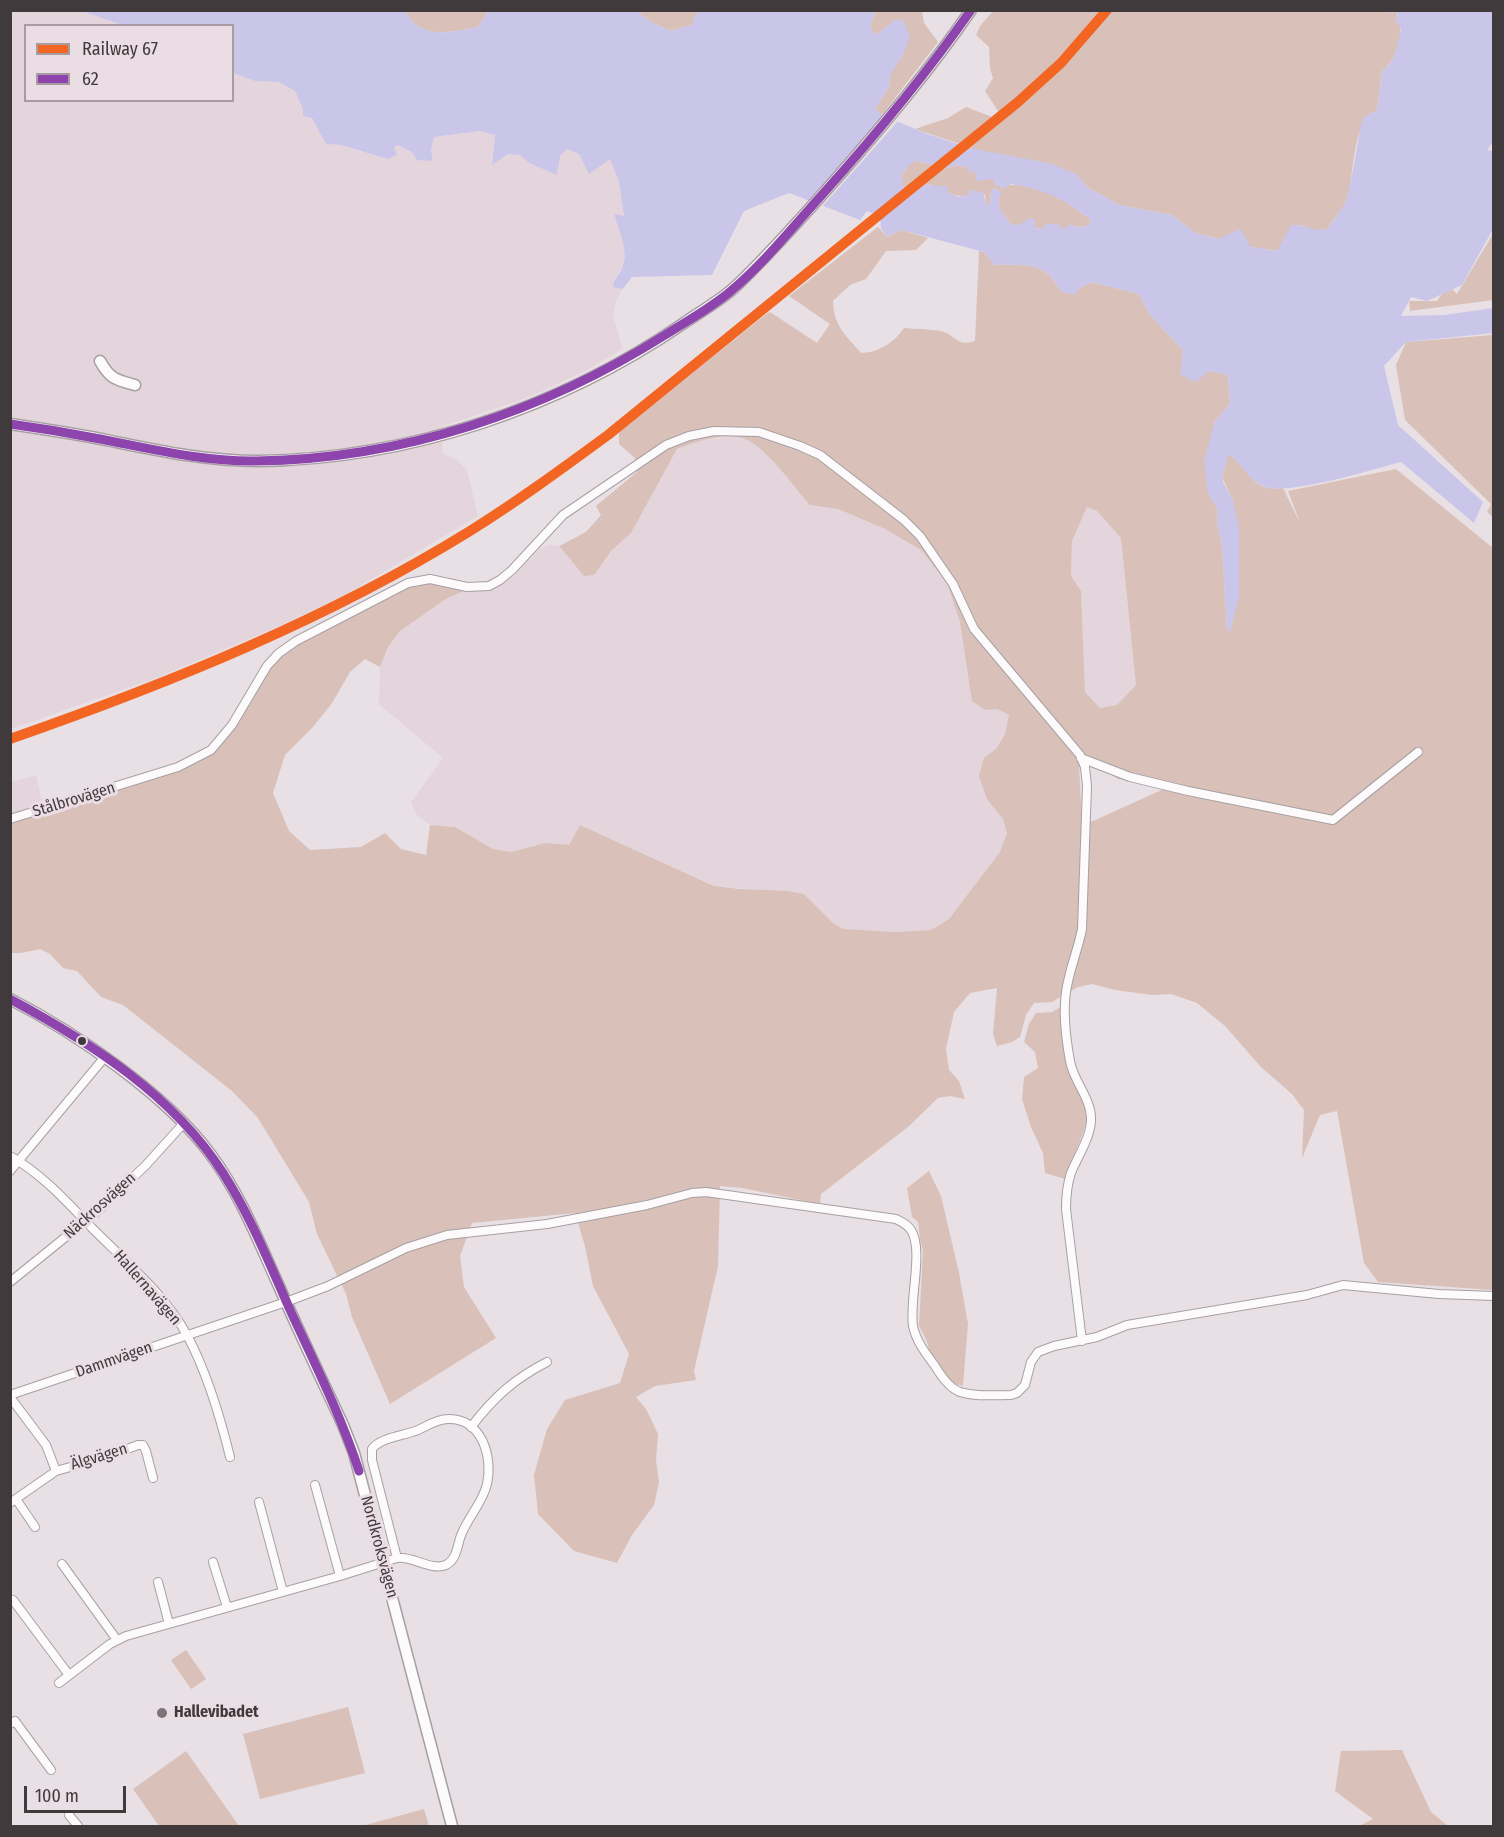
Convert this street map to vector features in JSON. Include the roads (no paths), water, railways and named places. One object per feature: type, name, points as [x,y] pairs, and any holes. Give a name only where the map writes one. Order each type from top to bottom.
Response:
[{"type":"street","points":[[10,424],[108,440],[181,456],[258,461],[314,458],[403,444],[460,430],[534,404],[647,348],[734,289],[808,211],[892,114],[972,10]]},
{"type":"street","points":[[100,361],[106,372],[115,380],[135,385]]},
{"type":"street","name":"Stålbrovägen","points":[[10,819],[178,767],[211,750],[231,725],[267,666],[279,653],[296,641],[408,583],[430,579],[466,587],[489,586],[512,570],[563,514],[666,445],[689,436],[741,430],[759,432],[820,455],[904,520],[920,536],[953,584],[974,629],[1081,758]]},
{"type":"street","points":[[1081,758],[1130,777],[1333,820],[1418,752]]},
{"type":"street","points":[[1081,758],[1085,767],[1087,786],[1082,929],[1066,991],[1065,1013],[1070,1061],[1075,1080],[1091,1114],[1090,1127],[1070,1174],[1066,1191],[1066,1209],[1082,1341],[1127,1324],[1299,1297],[1343,1285],[1439,1294],[1494,1296]]},
{"type":"street","name":"Nordkroksvägen","points":[[10,999],[56,1024],[104,1058],[147,1091],[183,1124],[210,1154],[255,1232],[351,1447],[384,1563],[452,1827]]},
{"type":"street","points":[[10,1171],[104,1058]]},
{"type":"street","name":"Näckrosvägen","points":[[10,1282],[86,1221],[146,1165],[183,1124]]},
{"type":"street","name":"Hallernavägen","points":[[10,1156],[51,1186],[86,1221],[155,1292],[187,1335],[210,1388],[230,1457]]},
{"type":"street","name":"Dammvägen","points":[[10,1396],[286,1302],[328,1286],[406,1248],[447,1236],[547,1224],[706,1192],[896,1219],[904,1223],[912,1231],[916,1247],[913,1318],[915,1331],[942,1377],[956,1390],[972,1395],[1017,1393],[1025,1385],[1031,1362],[1038,1352],[1082,1341]]},
{"type":"street","points":[[471,1427],[498,1395],[513,1382],[547,1362]]},
{"type":"street","name":"Älgvägen","points":[[10,1396],[46,1445],[56,1471]]},
{"type":"street","points":[[59,1683],[117,1640],[397,1558],[406,1557],[438,1567],[448,1563],[453,1558],[460,1537],[478,1506],[486,1485],[488,1462],[486,1449],[481,1437],[471,1427],[458,1421],[442,1420],[373,1446],[370,1452],[397,1558]]},
{"type":"street","name":"Älgvägen","points":[[35,1527],[13,1501],[56,1471],[141,1445],[146,1450],[153,1478]]},
{"type":"street","points":[[315,1485],[340,1576]]},
{"type":"street","points":[[259,1502],[283,1592]]},
{"type":"street","points":[[213,1562],[227,1607]]},
{"type":"street","points":[[62,1564],[117,1640]]},
{"type":"street","points":[[158,1582],[169,1624]]},
{"type":"street","points":[[13,1600],[69,1675]]},
{"type":"street","points":[[10,1724],[15,1721],[51,1770]]},
{"type":"street","points":[[69,1815],[78,1827]]},
{"type":"rail line","name":"67","points":[[10,739],[188,672],[303,621],[415,563],[505,508],[608,435],[1018,102],[1061,63],[1107,10]]},
{"type":"place","name":"Hallevibadet","points":[[162,1713]]}]
